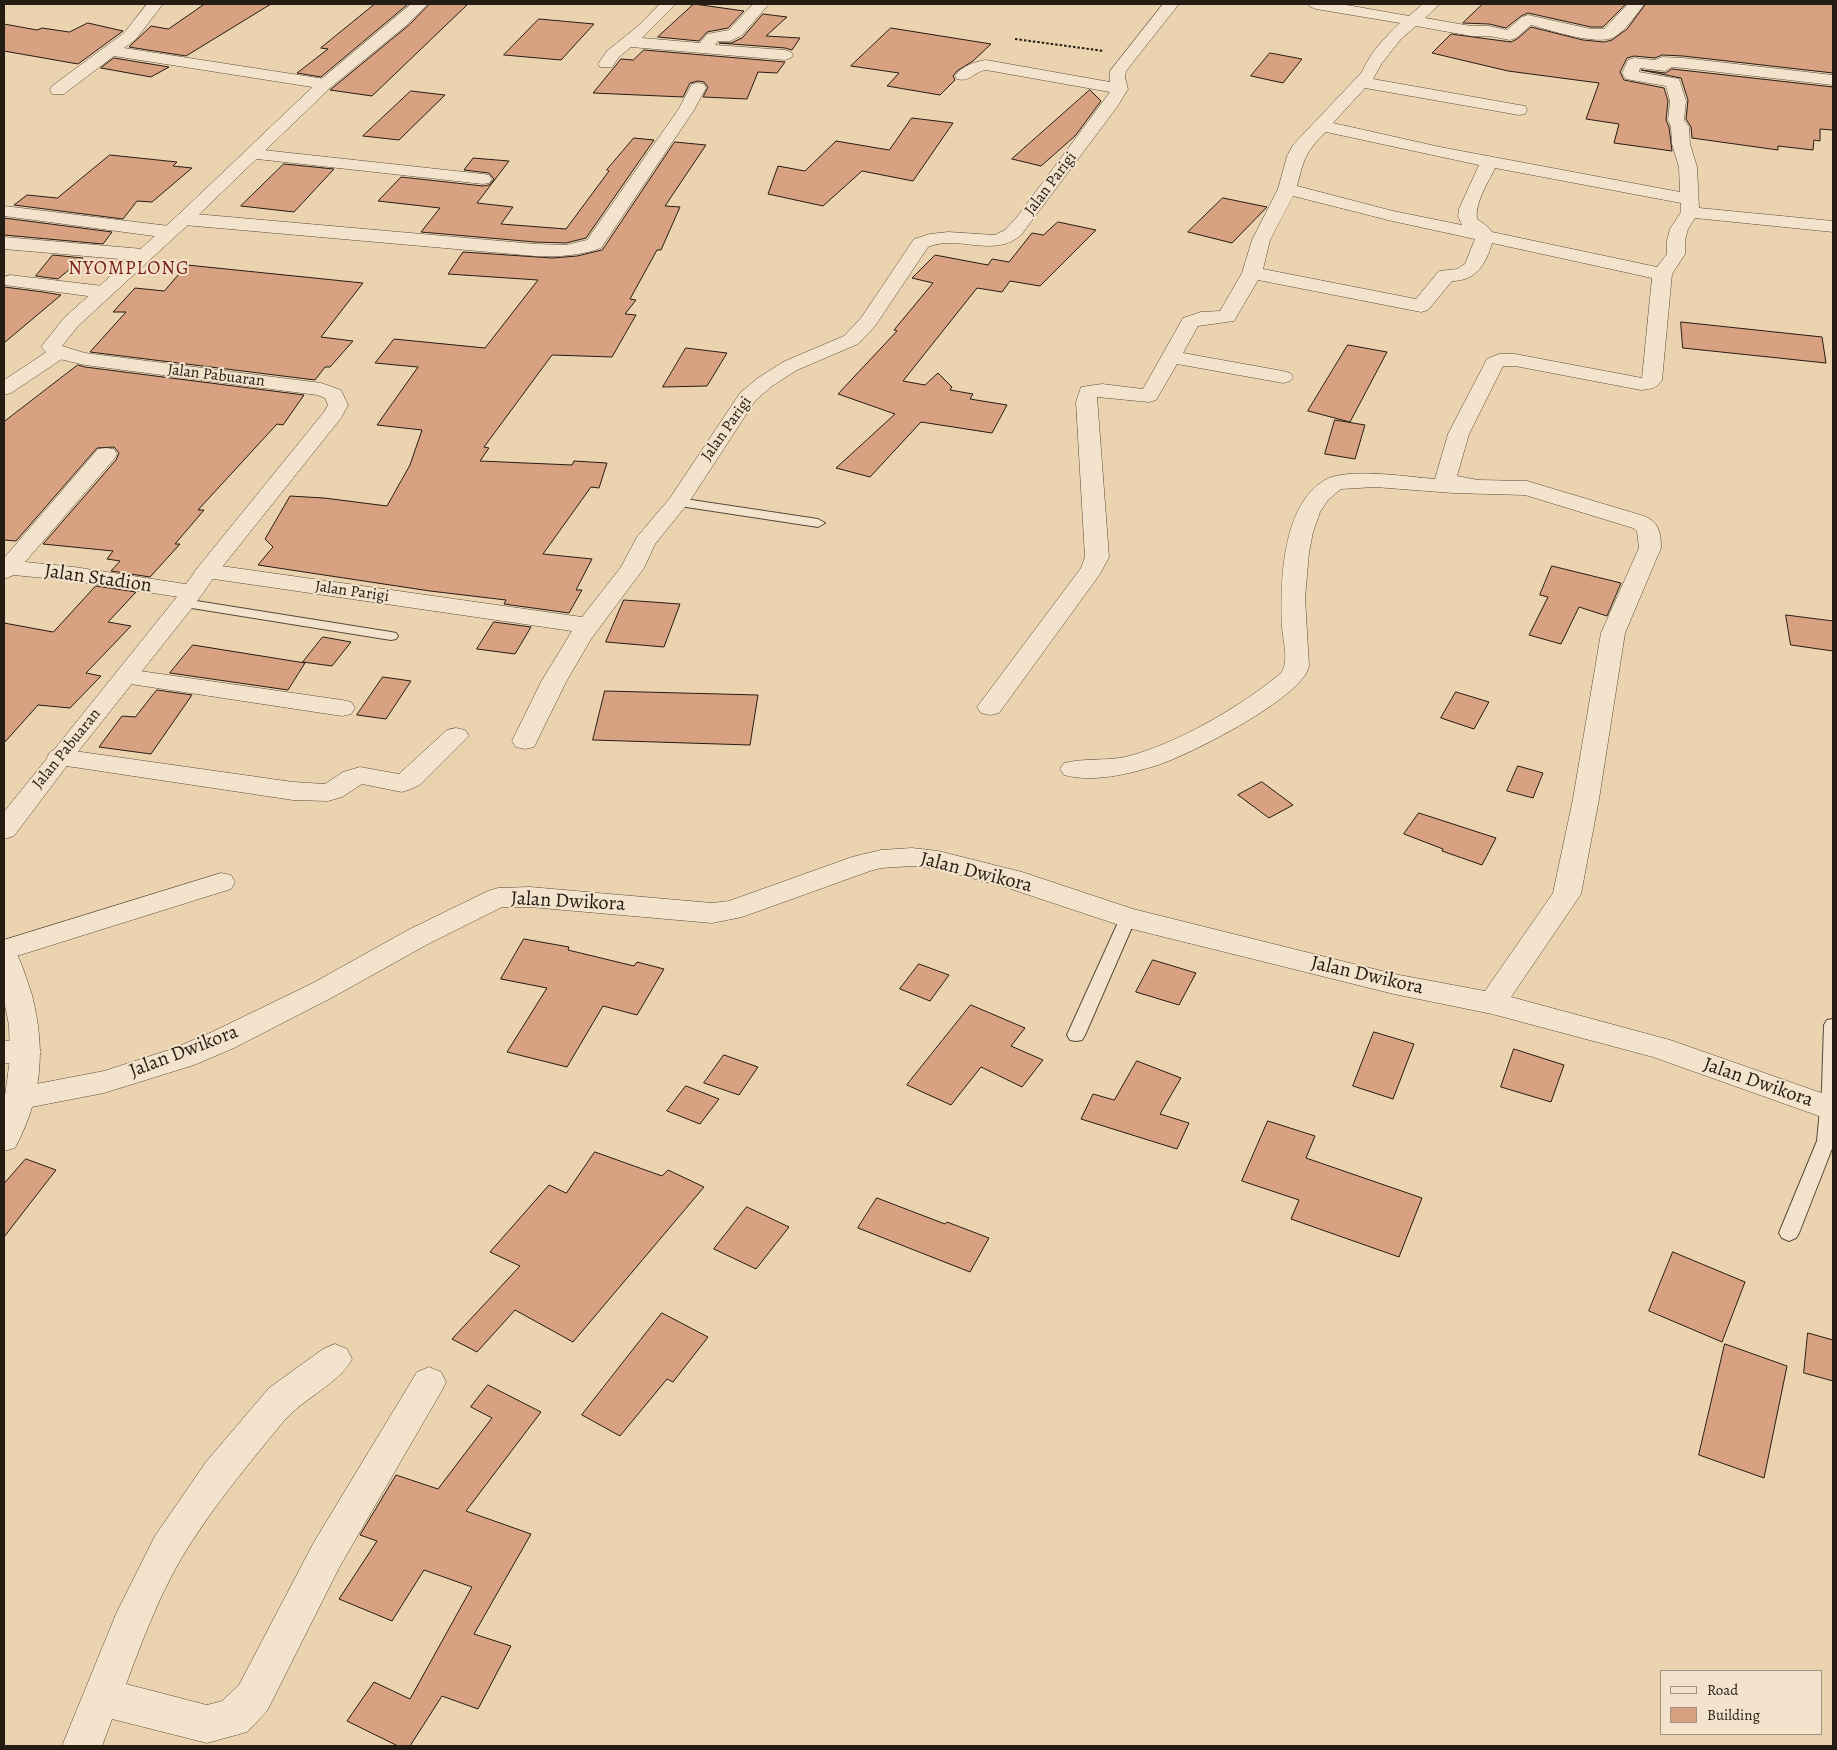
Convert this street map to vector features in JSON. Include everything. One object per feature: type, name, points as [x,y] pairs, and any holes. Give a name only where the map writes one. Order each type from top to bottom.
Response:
[{"type":"street","points":[[58,90],[130,36],[155,4]]},
{"type":"street","points":[[4,389],[58,353],[52,347],[56,339],[71,322],[254,154],[325,84],[420,4]]},
{"type":"street","points":[[606,64],[613,54],[644,29],[668,4]]},
{"type":"street","points":[[704,48],[713,38],[730,36],[735,33],[761,4]]},
{"type":"street","points":[[963,76],[977,66],[986,65],[1120,89],[1117,78],[1118,71],[1171,4]]},
{"type":"street","points":[[1316,4],[1471,31],[1489,31],[1510,35],[1528,20],[1591,34],[1608,34],[1636,4]]},
{"type":"street","points":[[990,707],[1092,569],[1097,557],[1086,402],[1088,391],[1102,390],[1149,396],[1190,322],[1201,318],[1227,317],[1252,273],[1261,240],[1287,189],[1296,156],[1302,145],[1322,126],[1369,74],[1374,62],[1383,50],[1412,20],[1432,4]]},
{"type":"street","points":[[627,42],[785,55]]},
{"type":"street","points":[[111,51],[325,84]]},
{"type":"street","points":[[1478,487],[1451,483],[1446,479],[1448,466],[1471,406],[1494,363],[1499,360],[1515,360],[1619,381],[1641,384],[1649,383],[1652,380],[1662,274],[1676,254],[1676,240],[1679,229],[1690,205],[1688,167],[1681,144],[1680,127],[1676,120],[1678,101],[1673,82],[1632,76],[1630,73],[1634,63],[1665,66],[1662,62],[1683,63],[1833,80]]},
{"type":"street","points":[[1362,82],[1518,110]]},
{"type":"street","points":[[4,212],[565,252],[582,249],[594,244],[686,110],[698,88]]},
{"type":"street","name":"Jalan Parigi","points":[[207,571],[575,624],[607,603],[632,568],[645,542],[678,502],[747,397],[765,382],[790,366],[851,340],[868,322],[921,243],[939,237],[995,241],[1003,240],[1010,236],[1036,205],[1120,89]]},
{"type":"street","points":[[1322,126],[1690,205],[1727,217],[1833,227]]},
{"type":"street","points":[[254,154],[483,179]]},
{"type":"street","points":[[1252,273],[1421,306],[1446,276],[1462,275],[1469,271],[1478,258],[1485,236],[1480,228],[1469,222],[1467,218],[1472,197],[1489,162]]},
{"type":"street","points":[[1287,189],[1392,216],[1662,274]]},
{"type":"street","points":[[4,243],[143,255]]},
{"type":"street","points":[[10,281],[103,292]]},
{"type":"street","name":"Jalan Pabuaran","points":[[4,830],[188,598],[207,571],[334,414],[338,405],[334,394],[321,389],[85,359],[58,353]]},
{"type":"street","points":[[1170,356],[1283,377]]},
{"type":"street","points":[[5,568],[106,454]]},
{"type":"street","points":[[1073,769],[1103,769],[1132,763],[1172,750],[1222,724],[1286,683],[1295,671],[1297,657],[1294,637],[1296,554],[1307,516],[1324,491],[1335,482],[1371,480],[1433,487],[1528,488],[1644,524],[1650,533],[1650,548],[1613,633],[1586,799],[1567,894],[1492,1003]]},
{"type":"street","name":"Jalan Stadion","points":[[5,568],[74,574],[188,598]]},
{"type":"street","points":[[525,741],[542,702],[570,651],[575,624]]},
{"type":"street","points":[[126,677],[342,708]]},
{"type":"street","points":[[60,757],[292,791],[324,793],[332,791],[354,776],[360,775],[402,783],[412,778],[456,736]]},
{"type":"street","name":"Jalan Dwikora","points":[[21,1097],[104,1082],[182,1057],[215,1044],[323,990],[418,937],[492,901],[506,897],[530,897],[712,913],[732,910],[862,864],[881,859],[912,857],[938,860],[1012,879],[1128,918],[1394,984],[1492,1003],[1659,1048],[1831,1108]]},
{"type":"street","points":[[4,950],[221,882]]},
{"type":"street","points":[[4,956],[24,1017],[15,1052],[21,1097],[4,1139]]},
{"type":"street","points":[[82,1746],[129,1627],[168,1548],[219,1473],[281,1400],[335,1359]]},
{"type":"street","points":[[102,1697],[207,1724],[233,1718],[253,1698],[328,1554],[429,1382]]},
{"type":"lane","points":[[678,502],[818,524]]},
{"type":"lane","points":[[188,598],[391,636]]},
{"type":"lane","points":[[1076,1035],[1128,918]]},
{"type":"lane","points":[[1789,1233],[1826,1141],[1831,1108],[1833,1025]]},
{"type":"path","points":[[1015,39],[1130,54]]},
{"type":"building","points":[[205,4],[271,4],[186,56],[129,47],[151,26],[168,29]]},
{"type":"building","points":[[375,4],[408,4],[321,77],[297,73],[328,49],[321,48]]},
{"type":"building","points":[[430,4],[468,4],[372,96],[330,90],[409,25]]},
{"type":"building","points":[[694,4],[744,11],[728,28],[707,32],[699,41],[658,37]]},
{"type":"building","points":[[1483,4],[1626,4],[1603,27],[1591,27],[1528,13],[1506,28],[1489,24],[1463,23]]},
{"type":"building","points":[[1646,4],[1833,4],[1833,73],[1683,56],[1662,55],[1655,58],[1634,56],[1627,58],[1620,72],[1624,80],[1664,88],[1668,101],[1666,120],[1669,127],[1672,151],[1614,143],[1619,124],[1586,119],[1599,83],[1508,71],[1432,53],[1451,34],[1511,42],[1531,27],[1583,40],[1604,42],[1612,40],[1627,29]]},
{"type":"building","points":[[763,14],[787,17],[766,36],[800,38],[792,50],[719,43],[731,43],[742,38]]},
{"type":"building","points":[[539,19],[594,24],[561,60],[504,55]]},
{"type":"building","points":[[88,23],[123,31],[78,64],[4,51],[4,24],[37,30],[42,28],[69,32]]},
{"type":"building","points":[[891,28],[991,44],[973,61],[957,71],[953,76],[955,80],[940,95],[887,86],[899,73],[851,66]]},
{"type":"building","points":[[644,50],[785,62],[777,73],[758,72],[747,99],[703,97],[708,87],[704,82],[698,81],[690,83],[683,97],[593,93],[621,59],[633,60]]},
{"type":"building","points":[[1270,53],[1302,59],[1283,83],[1251,76]]},
{"type":"building","points":[[114,58],[169,67],[151,77],[101,68]]},
{"type":"building","points":[[1672,69],[1833,87],[1833,130],[1820,129],[1820,141],[1814,140],[1813,150],[1778,146],[1778,150],[1692,138],[1691,127],[1686,119],[1688,100],[1681,78],[1641,70],[1665,73]]},
{"type":"building","points":[[1090,90],[1101,101],[1075,136],[1041,166],[1012,159]]},
{"type":"building","points":[[411,91],[445,95],[399,140],[363,136]]},
{"type":"building","points":[[912,118],[953,123],[913,181],[862,171],[823,206],[768,194],[778,166],[805,171],[836,141],[889,150]]},
{"type":"building","points":[[634,138],[654,140],[586,238],[566,243],[421,232],[440,208],[378,201],[401,177],[483,186],[489,185],[494,179],[489,173],[464,170],[473,158],[509,161],[477,203],[513,207],[501,224],[566,229],[609,171],[607,170]]},
{"type":"building","points":[[675,142],[706,145],[665,206],[680,207],[661,250],[657,250],[630,299],[636,300],[625,314],[636,315],[612,357],[552,355],[484,447],[489,448],[480,461],[572,465],[574,461],[607,463],[599,488],[591,487],[543,554],[592,559],[576,590],[582,590],[569,613],[504,604],[506,600],[430,591],[258,565],[273,547],[265,539],[290,496],[387,506],[410,465],[422,430],[377,425],[418,367],[375,363],[394,339],[485,348],[538,280],[448,274],[463,252],[552,258],[577,256],[602,250]]},
{"type":"building","points":[[110,155],[177,162],[173,166],[192,168],[152,202],[137,201],[123,219],[14,205],[27,195],[57,198]]},
{"type":"building","points":[[284,164],[334,169],[294,212],[241,206]]},
{"type":"building","points":[[1223,198],[1267,207],[1232,243],[1188,232]]},
{"type":"building","points":[[4,218],[112,232],[103,244],[4,235]]},
{"type":"building","points":[[1058,222],[1096,230],[1040,286],[1010,281],[1002,292],[977,288],[903,381],[925,385],[938,373],[952,387],[950,390],[973,394],[970,399],[1007,405],[992,433],[921,422],[870,477],[836,468],[895,414],[838,394],[897,331],[894,330],[933,283],[912,278],[935,255],[988,265],[992,259],[1009,262],[1032,233],[1043,235]]},
{"type":"building","points":[[53,255],[83,258],[58,279],[36,276]]},
{"type":"building","points":[[187,265],[363,283],[321,337],[353,341],[330,367],[325,367],[315,380],[90,352],[126,312],[113,312],[135,288],[164,291]]},
{"type":"building","points":[[4,287],[43,292],[61,295],[4,343]]},
{"type":"building","points":[[1681,322],[1822,337],[1826,363],[1683,348]]},
{"type":"building","points":[[1348,345],[1387,352],[1350,422],[1308,411]]},
{"type":"building","points":[[686,348],[727,353],[707,386],[663,387]]},
{"type":"building","points":[[78,365],[304,395],[283,425],[277,424],[198,510],[204,510],[175,544],[180,544],[150,577],[111,571],[120,561],[107,559],[113,551],[43,544],[116,460],[119,453],[114,447],[97,448],[16,541],[4,540],[4,422]]},
{"type":"building","points":[[1335,420],[1365,425],[1355,459],[1325,454]]},
{"type":"building","points":[[1552,566],[1621,583],[1607,616],[1579,607],[1561,644],[1529,635],[1548,597],[1540,595]]},
{"type":"building","points":[[96,586],[136,592],[108,622],[131,626],[86,673],[101,676],[70,708],[38,705],[4,743],[4,623],[53,632]]},
{"type":"building","points":[[624,600],[680,604],[664,647],[606,642]]},
{"type":"building","points":[[1786,615],[1833,621],[1833,651],[1791,645]]},
{"type":"building","points":[[494,622],[531,627],[515,654],[477,649]]},
{"type":"building","points":[[323,637],[351,642],[332,666],[303,662]]},
{"type":"building","points":[[193,645],[305,663],[288,690],[170,673]]},
{"type":"building","points":[[383,677],[411,681],[386,719],[357,715]]},
{"type":"building","points":[[157,690],[192,695],[151,754],[99,747],[122,716],[135,717]]},
{"type":"building","points":[[605,691],[758,695],[750,745],[593,740]]},
{"type":"building","points":[[1456,692],[1489,702],[1474,729],[1441,718]]},
{"type":"building","points":[[1518,766],[1543,773],[1533,798],[1507,791]]},
{"type":"building","points":[[1262,782],[1293,805],[1269,818],[1238,795]]},
{"type":"building","points":[[1419,813],[1496,838],[1482,865],[1442,851],[1443,849],[1404,834]]},
{"type":"building","points":[[524,939],[569,947],[568,950],[634,966],[637,962],[664,969],[637,1015],[603,1006],[567,1067],[507,1052],[547,988],[501,979]]},
{"type":"building","points":[[1153,960],[1196,973],[1179,1005],[1136,992]]},
{"type":"building","points":[[919,964],[949,975],[930,1001],[900,989]]},
{"type":"building","points":[[971,1005],[1025,1028],[1011,1046],[1043,1060],[1022,1087],[981,1067],[951,1105],[907,1085]]},
{"type":"building","points":[[1374,1032],[1414,1044],[1393,1099],[1353,1086]]},
{"type":"building","points":[[1514,1049],[1564,1065],[1551,1102],[1501,1087]]},
{"type":"building","points":[[724,1055],[758,1067],[739,1095],[704,1083]]},
{"type":"building","points":[[1137,1061],[1181,1078],[1160,1114],[1189,1123],[1177,1149],[1081,1119],[1093,1094],[1114,1100]]},
{"type":"building","points":[[686,1086],[719,1099],[700,1124],[667,1111]]},
{"type":"building","points":[[1268,1121],[1315,1136],[1306,1158],[1422,1198],[1399,1257],[1291,1219],[1299,1200],[1242,1181]]},
{"type":"building","points":[[595,1152],[662,1176],[668,1170],[704,1187],[573,1342],[515,1310],[477,1352],[452,1339],[520,1266],[490,1252],[549,1185],[566,1193]]},
{"type":"building","points":[[26,1159],[56,1170],[4,1237],[4,1184]]},
{"type":"building","points":[[877,1198],[945,1224],[947,1222],[989,1238],[970,1272],[858,1228]]},
{"type":"building","points":[[747,1207],[789,1227],[756,1269],[714,1249]]},
{"type":"building","points":[[1673,1252],[1745,1282],[1722,1342],[1649,1311]]},
{"type":"building","points":[[662,1313],[708,1337],[673,1382],[667,1379],[620,1436],[582,1415]]},
{"type":"building","points":[[1808,1333],[1833,1340],[1833,1381],[1804,1373]]},
{"type":"building","points":[[1725,1344],[1787,1366],[1764,1478],[1699,1455]]},
{"type":"building","points":[[488,1385],[541,1412],[466,1511],[531,1534],[474,1634],[511,1646],[478,1709],[442,1696],[410,1746],[398,1746],[347,1721],[374,1682],[410,1699],[472,1587],[424,1570],[392,1621],[339,1599],[377,1541],[360,1535],[396,1475],[438,1489],[492,1418],[471,1407]]},
{"type":"district","name":"NYOMPLONG","points":[[129,269]]}]
